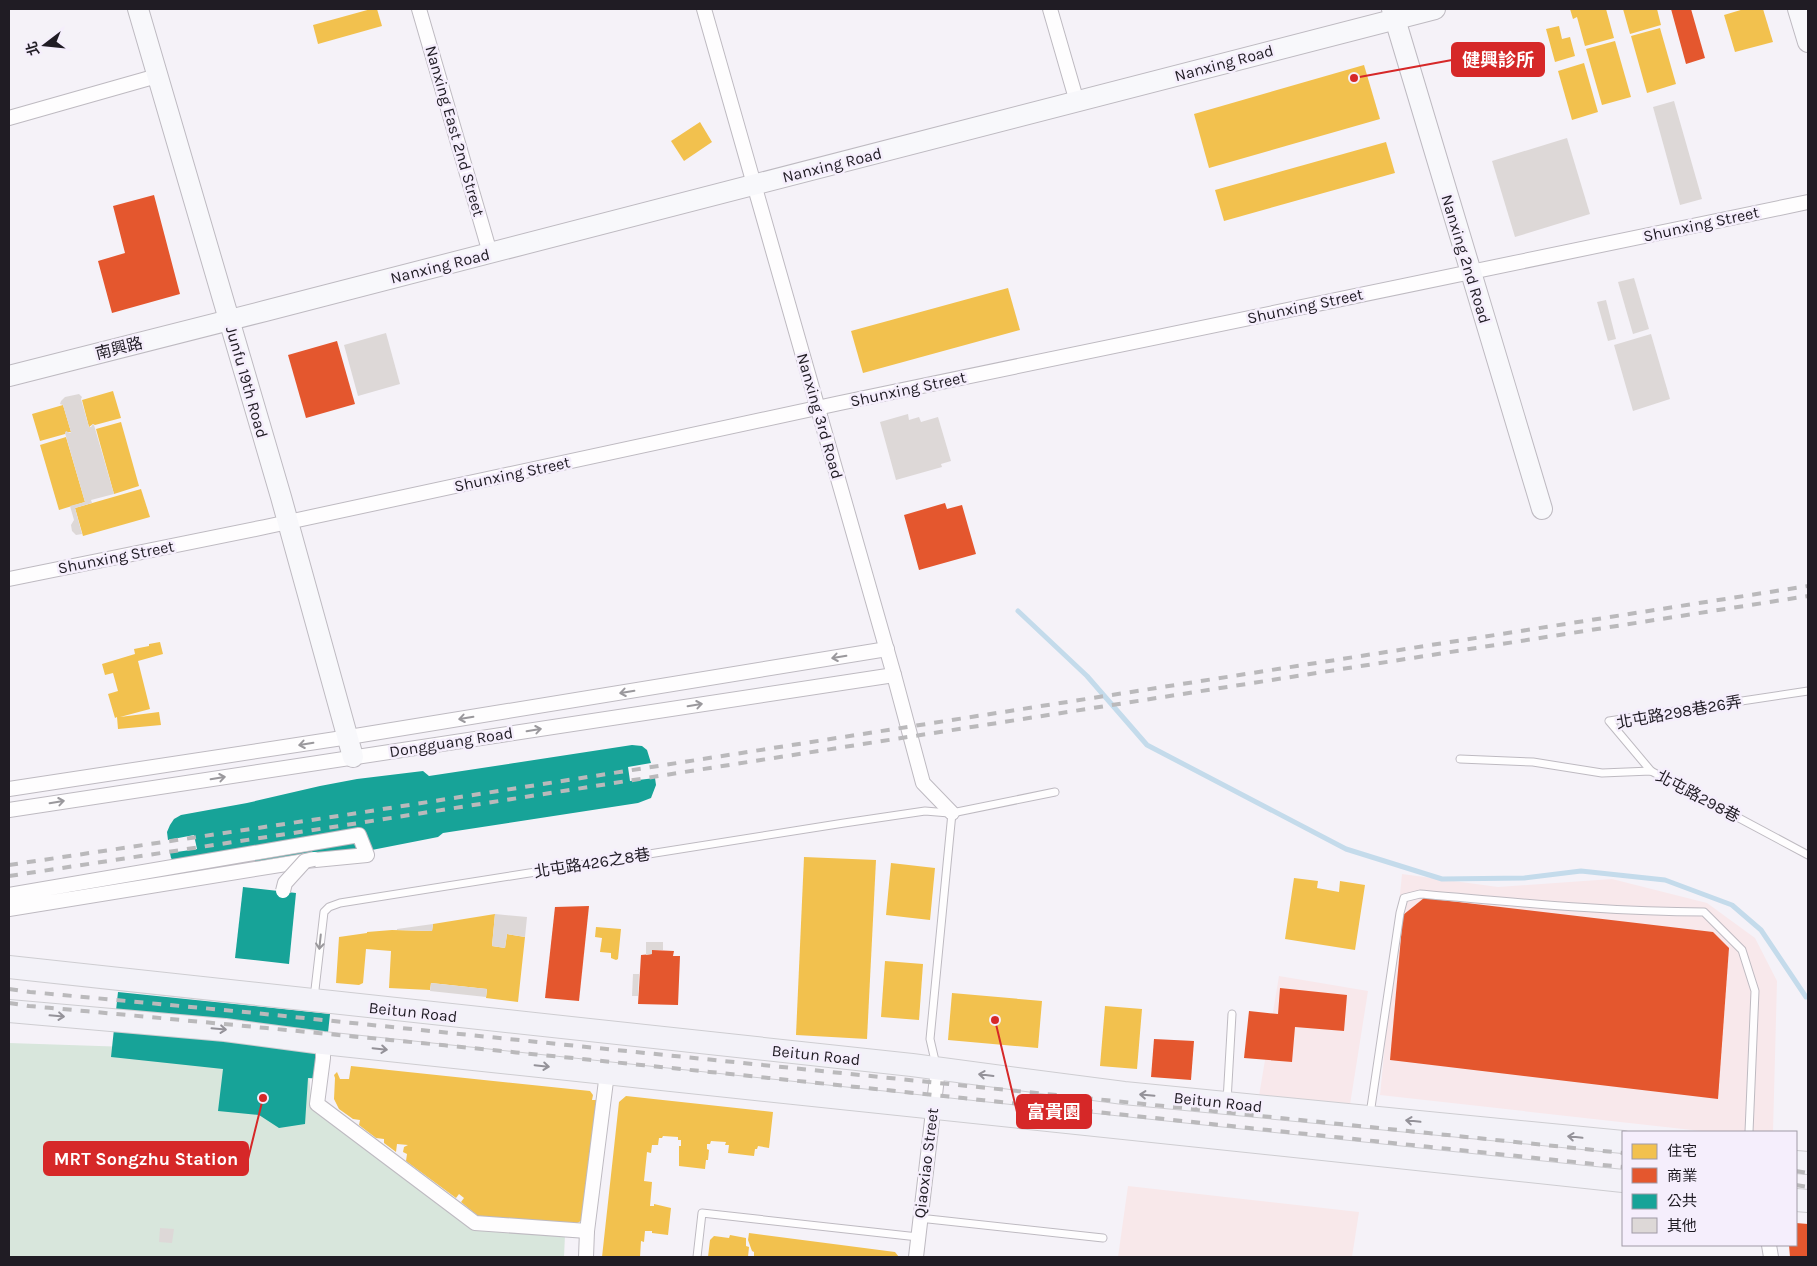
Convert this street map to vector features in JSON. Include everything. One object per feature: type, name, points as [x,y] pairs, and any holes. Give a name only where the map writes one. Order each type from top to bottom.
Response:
[{"type":"main road","name":"Beitun Road","points":[[9,968],[912,1065],[938,1070],[1124,1093],[1622,1142]]},
{"type":"main road","points":[[9,1012],[225,1030],[324,1043],[1622,1182]]},
{"type":"street","name":"Junfu 19th Road","points":[[138,9],[288,522],[351,747]]},
{"type":"street","name":"Nanxing East 2nd Street","points":[[419,9],[490,253]]},
{"type":"street","name":"Nanxing 3rd Road","points":[[704,9],[887,649],[923,783],[952,813]]},
{"type":"street","points":[[1050,9],[1077,102]]},
{"type":"street","name":"Nanxing Road","points":[[229,320],[1077,102],[1393,14],[1435,9]]},
{"type":"street","points":[[1798,9],[1808,42]]},
{"type":"street","name":"Nanxing 2nd Road","points":[[1393,14],[1542,509]]},
{"type":"street","points":[[9,118],[157,76]]},
{"type":"street","name":"Shunxing Street","points":[[9,579],[1808,202]]},
{"type":"street","name":"南興路","points":[[9,376],[229,320]]},
{"type":"street","name":"Dongguang Road","points":[[9,810],[887,649]]},
{"type":"street","name":"Dongguang Road","points":[[9,790],[894,675]]},
{"type":"street","points":[[9,895],[359,835],[367,855],[309,860],[9,910]]},
{"type":"street","points":[[283,891],[285,883],[309,860]]},
{"type":"street","points":[[324,1043],[317,1104],[475,1223],[587,1231]]},
{"type":"street","name":"Qiaoxiao Street","points":[[916,1257],[919,1218],[938,1070]]},
{"type":"street","points":[[586,1257],[587,1231],[607,1073]]},
{"type":"lane","name":"北屯路298巷26弄","points":[[1651,771],[1609,721],[1808,690]]},
{"type":"lane","name":"北屯路298巷","points":[[1460,759],[1533,762],[1602,773],[1651,771],[1808,855]]},
{"type":"lane","name":"北屯路426之8巷","points":[[313,1000],[322,917],[329,907],[340,903],[925,811],[952,813],[1055,792]]},
{"type":"lane","points":[[938,1070],[930,1039],[952,813]]},
{"type":"lane","points":[[1370,1116],[1400,913],[1404,898],[1420,894],[1531,904],[1658,912],[1704,912],[1742,950],[1755,992],[1749,1131]]},
{"type":"lane","points":[[1227,1102],[1232,1014]]},
{"type":"lane","points":[[697,1257],[702,1213],[918,1237]]},
{"type":"lane","points":[[919,1218],[1103,1238]]},
{"type":"shaded area","points":[[1402,874],[1498,887],[1612,879],[1707,903],[1755,938],[1777,981],[1773,1131],[1701,1131],[1380,1095]]},
{"type":"shaded area","points":[[1279,976],[1368,991],[1349,1111],[1259,1096]]},
{"type":"shaded area","points":[[9,1043],[307,1053],[311,1098],[476,1224],[565,1235],[564,1257],[9,1257]]},
{"type":"shaded area","points":[[1128,1186],[1359,1212],[1352,1257],[1118,1257]]},
{"type":"building: 住宅","points":[[377,9],[382,26],[318,44],[313,25]]},
{"type":"building: 住宅","points":[[1570,9],[1606,9],[1614,38],[1585,46],[1577,17],[1573,19]]},
{"type":"building: 住宅","points":[[1623,9],[1657,9],[1661,25],[1630,34]]},
{"type":"building: 住宅","points":[[1744,9],[1763,9],[1773,42],[1735,52],[1724,15]]},
{"type":"building: 住宅","points":[[1559,26],[1562,39],[1570,37],[1575,56],[1555,62],[1546,29]]},
{"type":"building: 住宅","points":[[1660,28],[1676,84],[1647,93],[1631,36]]},
{"type":"building: 住宅","points":[[1615,41],[1631,97],[1602,105],[1586,49]]},
{"type":"building: 住宅","points":[[1584,63],[1598,112],[1572,120],[1558,71]]},
{"type":"building: 住宅","points":[[1364,65],[1380,119],[1209,168],[1194,114]]},
{"type":"building: 住宅","points":[[700,122],[712,142],[684,161],[671,141]]},
{"type":"building: 住宅","points":[[1386,142],[1395,173],[1224,221],[1215,190]]},
{"type":"building: 住宅","points":[[1008,288],[1020,330],[863,373],[851,331]]},
{"type":"building: 住宅","points":[[113,391],[121,418],[93,424],[89,427],[82,400]]},
{"type":"building: 住宅","points":[[63,405],[71,432],[40,441],[32,414]]},
{"type":"building: 住宅","points":[[121,422],[139,486],[114,494],[96,429]]},
{"type":"building: 住宅","points":[[66,437],[85,502],[59,510],[40,445]]},
{"type":"building: 住宅","points":[[141,489],[150,517],[83,536],[75,508]]},
{"type":"building: 住宅","points":[[160,642],[163,654],[138,661],[150,709],[120,717],[159,712],[161,725],[118,729],[117,717],[115,718],[108,694],[118,691],[113,673],[105,675],[102,664],[135,654],[134,649]]},
{"type":"building: 住宅","points":[[804,857],[876,860],[867,1039],[796,1035]]},
{"type":"building: 住宅","points":[[891,863],[935,868],[930,920],[886,915]]},
{"type":"building: 住宅","points":[[1294,878],[1318,881],[1317,888],[1339,892],[1340,881],[1365,885],[1355,950],[1285,939]]},
{"type":"building: 住宅","points":[[495,914],[492,946],[505,948],[507,934],[525,937],[518,1002],[486,998],[487,989],[431,983],[430,990],[389,988],[391,951],[366,949],[363,983],[359,985],[336,983],[339,937],[392,930],[432,931],[433,924]]},
{"type":"building: 住宅","points":[[596,927],[621,929],[618,959],[611,958],[611,953],[600,952],[602,938],[595,937]]},
{"type":"building: 住宅","points":[[885,961],[923,964],[919,1020],[881,1017]]},
{"type":"building: 住宅","points":[[952,993],[1042,1001],[1038,1048],[948,1040]]},
{"type":"building: 住宅","points":[[1105,1006],[1142,1009],[1137,1069],[1100,1066]]},
{"type":"building: 住宅","points":[[351,1066],[590,1091],[593,1095],[592,1100],[598,1100],[585,1219],[569,1227],[478,1216],[461,1202],[464,1198],[459,1194],[456,1198],[406,1161],[407,1154],[403,1152],[404,1147],[408,1145],[397,1144],[396,1152],[384,1143],[384,1139],[376,1138],[359,1125],[360,1120],[353,1119],[339,1109],[334,1099],[334,1075],[337,1072],[340,1079],[349,1079]]},
{"type":"building: 住宅","points":[[626,1096],[773,1112],[769,1148],[758,1146],[755,1149],[754,1156],[728,1153],[729,1145],[725,1145],[726,1142],[711,1141],[710,1144],[707,1144],[707,1149],[709,1150],[705,1169],[679,1166],[679,1146],[681,1146],[681,1140],[678,1140],[678,1137],[663,1136],[659,1138],[658,1145],[652,1145],[651,1153],[647,1152],[644,1181],[652,1182],[650,1206],[654,1206],[654,1204],[671,1208],[668,1235],[645,1231],[644,1242],[641,1241],[640,1257],[602,1257],[619,1102]]},
{"type":"building: 住宅","points":[[749,1233],[895,1252],[899,1257],[754,1257],[754,1252],[748,1240]]},
{"type":"building: 住宅","points":[[730,1235],[746,1238],[746,1246],[749,1247],[748,1257],[708,1257],[710,1240],[714,1236],[729,1238]]},
{"type":"building: 商業","points":[[1671,9],[1691,9],[1705,58],[1686,64]]},
{"type":"building: 商業","points":[[154,195],[180,294],[112,313],[98,261],[125,253],[113,206]]},
{"type":"building: 商業","points":[[337,341],[355,404],[306,418],[288,355]]},
{"type":"building: 商業","points":[[945,503],[947,509],[962,505],[976,554],[919,570],[904,515]]},
{"type":"building: 商業","points":[[1424,898],[1713,932],[1729,948],[1718,1099],[1390,1060],[1403,915]]},
{"type":"building: 商業","points":[[589,906],[579,1001],[545,998],[555,907]]},
{"type":"building: 商業","points":[[652,950],[674,951],[673,956],[680,956],[678,1005],[638,1004],[641,955],[652,954]]},
{"type":"building: 商業","points":[[1280,988],[1347,995],[1344,1031],[1295,1027],[1292,1062],[1244,1058],[1249,1011],[1278,1014]]},
{"type":"building: 商業","points":[[1154,1039],[1194,1041],[1191,1080],[1151,1077]]},
{"type":"building: 商業","points":[[1797,1223],[1808,1224],[1808,1257],[1790,1257],[1789,1246],[1797,1246]]},
{"type":"building: 公共","points":[[632,745],[642,746],[647,750],[651,763],[628,767],[630,781],[655,778],[656,785],[651,798],[638,803],[443,833],[438,837],[326,859],[190,872],[180,869],[171,858],[170,853],[197,849],[194,835],[168,840],[167,832],[170,825],[174,819],[181,815],[357,779],[423,771],[429,776]]},
{"type":"building: 公共","points":[[243,887],[296,893],[289,964],[235,958]]},
{"type":"building: 公共","points":[[118,992],[330,1014],[323,1079],[308,1078],[305,1124],[279,1128],[259,1115],[218,1111],[223,1069],[111,1057]]},
{"type":"building: 其他","points":[[1674,101],[1702,199],[1680,205],[1653,107]]},
{"type":"building: 其他","points":[[1567,138],[1590,214],[1515,237],[1492,161]]},
{"type":"building: 其他","points":[[1634,278],[1649,329],[1633,334],[1618,282]]},
{"type":"building: 其他","points":[[1606,300],[1616,339],[1608,341],[1597,302]]},
{"type":"building: 其他","points":[[386,333],[400,384],[358,396],[344,345]]},
{"type":"building: 其他","points":[[1651,334],[1670,399],[1633,411],[1614,345]]},
{"type":"building: 其他","points":[[79,394],[82,397],[89,427],[94,425],[114,494],[91,500],[92,503],[75,508],[82,534],[76,535],[72,531],[71,525],[74,520],[70,506],[85,502],[65,433],[66,431],[71,432],[63,405],[60,404],[65,397]]},
{"type":"building: 其他","points":[[908,414],[909,420],[919,417],[921,422],[938,417],[951,461],[941,464],[942,467],[896,480],[880,422]]},
{"type":"building: 其他","points":[[495,914],[527,917],[525,937],[507,934],[505,948],[492,946]]},
{"type":"building: 其他","points":[[433,924],[432,931],[397,930],[397,929]]},
{"type":"building: 其他","points":[[646,942],[663,942],[663,950],[652,950],[652,954],[646,955]]},
{"type":"building: 其他","points":[[633,974],[639,974],[638,996],[632,996]]},
{"type":"building: 其他","points":[[431,983],[487,989],[486,997],[430,991]]},
{"type":"building: 其他","points":[[160,1228],[174,1229],[172,1243],[159,1242]]},
{"type":"waterway","points":[[1018,611],[1087,676],[1147,745],[1346,849],[1442,879],[1524,878],[1581,871],[1665,880],[1732,905],[1761,930],[1806,997],[1808,996]]},
{"type":"railway","points":[[9,865],[345,815],[1808,586]]},
{"type":"railway","points":[[9,876],[1808,596]]},
{"type":"railway","points":[[9,989],[1622,1153]]},
{"type":"railway","points":[[9,1003],[627,1064],[1622,1167]]},
{"type":"railway","points":[[1797,1171],[1808,1173]]},
{"type":"railway","points":[[1797,1185],[1808,1187]]},
{"type":"place","name":"健興診所","points":[[1354,78]]},
{"type":"place","name":"富貴園","points":[[995,1020]]},
{"type":"place","name":"MRT Songzhu Station","points":[[263,1098]]}]
